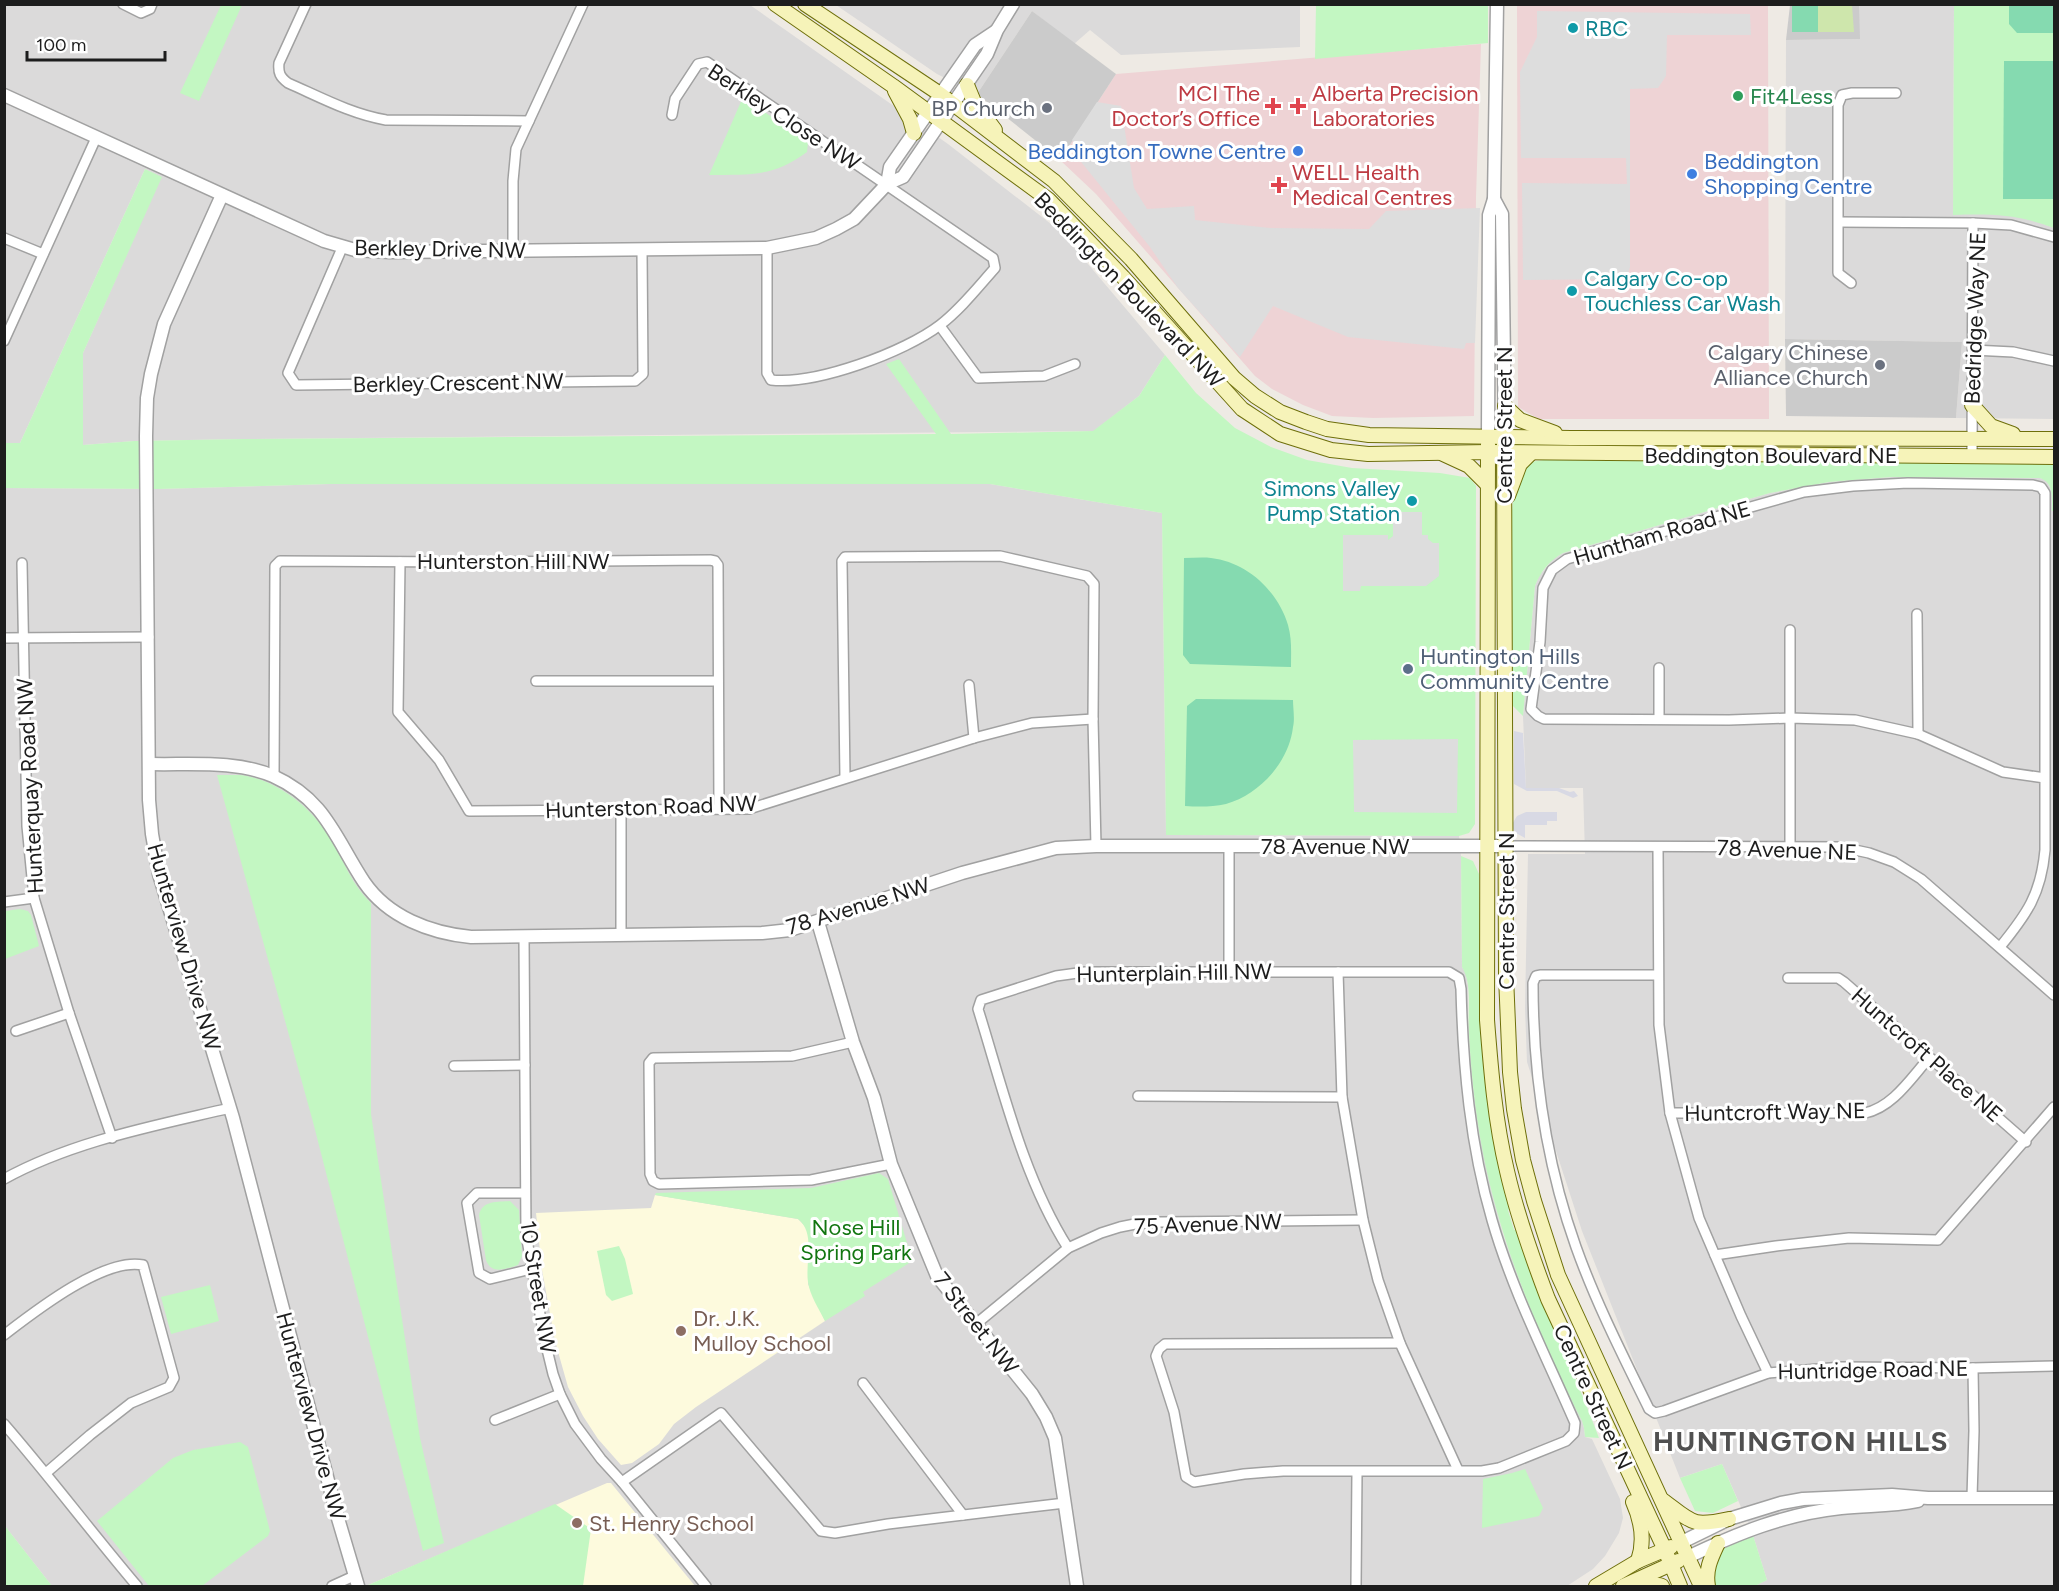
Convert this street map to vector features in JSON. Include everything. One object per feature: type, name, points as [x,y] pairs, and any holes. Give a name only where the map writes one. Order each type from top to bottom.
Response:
[{"type":"main road","name":"Beddington Boulevard NW","points":[[775,4],[893,86],[1049,200],[1131,286],[1242,409],[1280,434],[1331,450],[1368,454],[1488,452]]},
{"type":"main road","name":"Beddington Boulevard NW","points":[[805,4],[940,94],[1054,181],[1131,258],[1234,378],[1255,396],[1280,412],[1327,429],[1369,435],[1497,436]]},
{"type":"main road","points":[[967,85],[974,102],[999,137]]},
{"type":"main road","points":[[893,86],[910,119],[914,133]]},
{"type":"main road","points":[[1972,405],[1992,426],[2027,439]]},
{"type":"main road","points":[[1505,406],[1516,417],[1528,424],[1571,438]]},
{"type":"main road","name":"Beddington Boulevard NE","points":[[1497,436],[2055,439]]},
{"type":"main road","name":"Centre Street N","points":[[1497,436],[1488,452],[1487,484],[1487,1020],[1492,1084],[1507,1171],[1532,1258],[1548,1299],[1680,1587]]},
{"type":"main road","name":"Centre Street N","points":[[1497,436],[1504,452],[1507,1022],[1510,1072],[1523,1160],[1545,1239],[1558,1275],[1701,1587]]},
{"type":"main road","name":"Beddington Boulevard NE","points":[[1488,452],[2055,457]]},
{"type":"main road","points":[[1441,453],[1469,466],[1487,484]]},
{"type":"main road","points":[[1504,506],[1520,464],[1531,453]]},
{"type":"main road","points":[[1611,1435],[1612,1454],[1639,1515],[1643,1543],[1638,1561]]},
{"type":"main road","points":[[1662,1499],[1695,1522],[1704,1524],[1729,1519]]},
{"type":"main road","points":[[1596,1587],[1638,1561],[1682,1542]]},
{"type":"main road","points":[[1708,1587],[1706,1579],[1708,1564],[1718,1544]]},
{"type":"main road","points":[[1624,1586],[1688,1557]]},
{"type":"main road","points":[[1624,1586],[1644,1584],[1662,1587]]},
{"type":"street","points":[[123,4],[141,13],[150,9],[153,4]]},
{"type":"street","points":[[306,4],[279,63],[278,70],[281,78],[288,83],[349,110],[368,117],[386,120],[529,121]]},
{"type":"street","points":[[513,250],[513,181],[516,149],[583,4]]},
{"type":"street","name":"Berkley Drive NW","points":[[4,95],[342,248],[390,252],[767,248],[816,238],[836,229],[854,219],[887,184],[903,177],[987,54],[1012,4]]},
{"type":"street","name":"Centre Street N","points":[[1497,4],[1494,199],[1489,215],[1497,436]]},
{"type":"street","name":"Berkley Drive NW","points":[[887,184],[891,167],[975,45],[997,30]]},
{"type":"street","name":"Berkley Close NW","points":[[672,115],[675,99],[698,64],[707,62],[993,258],[995,268],[940,326]]},
{"type":"street","points":[[1851,283],[1838,273],[1838,105],[1842,95],[1896,93]]},
{"type":"street","points":[[4,341],[96,138]]},
{"type":"street","name":"Hunterview Drive NW","points":[[222,195],[164,324],[155,354],[147,398],[150,811],[159,874],[230,1108],[356,1581]]},
{"type":"street","name":"Centre Street N","points":[[1494,199],[1502,214],[1505,406],[1497,436]]},
{"type":"street","points":[[1839,222],[1973,223]]},
{"type":"street","name":"Bedridge Way NE","points":[[1972,456],[1973,223],[2012,225],[2055,237]]},
{"type":"street","points":[[4,238],[43,254]]},
{"type":"street","name":"Berkley Crescent NW","points":[[342,248],[288,373],[296,384],[635,381],[643,374],[642,250]]},
{"type":"street","points":[[767,248],[766,373],[771,380],[780,381],[831,374],[890,353],[940,326],[978,378],[1044,376],[1075,364]]},
{"type":"street","points":[[1973,350],[2013,352],[2055,361]]},
{"type":"street","name":"Huntham Road NE","points":[[2000,947],[2022,920],[2035,897],[2043,873],[2045,850],[2045,778],[2045,493],[2041,487],[1908,483],[1804,492],[1567,559],[1551,570],[1543,588],[1540,642],[1531,709],[1544,719],[1855,720],[1918,734],[2003,772],[2045,778]]},
{"type":"street","points":[[845,778],[842,561],[845,556],[1000,556],[1087,576],[1094,584],[1093,719],[1096,846]]},
{"type":"street","name":"Hunterston Hill NW","points":[[274,777],[275,566],[280,561],[710,560],[716,561],[718,565],[719,809]]},
{"type":"street","name":"Hunterston Road NW","points":[[400,562],[398,712],[439,760],[469,811],[749,809],[974,738],[1032,723],[1093,719]]},
{"type":"street","name":"Hunterquay Road NW","points":[[22,563],[27,826],[34,898],[69,1013],[112,1138]]},
{"type":"street","points":[[1917,614],[1918,734]]},
{"type":"street","points":[[1790,630],[1790,846]]},
{"type":"street","points":[[4,638],[149,638]]},
{"type":"street","points":[[1659,668],[1659,718]]},
{"type":"street","points":[[536,681],[718,681]]},
{"type":"street","points":[[969,686],[974,738]]},
{"type":"street","name":"78 Avenue NW","points":[[150,764],[239,767],[259,771],[300,791],[323,813],[365,883],[382,902],[422,927],[454,935],[621,936],[762,933],[790,930],[962,873],[1056,848],[1096,846],[1506,846]]},
{"type":"street","points":[[621,810],[621,936]]},
{"type":"street","name":"78 Avenue NE","points":[[1506,846],[1658,848],[1790,846],[1840,847],[1869,853],[1894,862],[1921,879],[2055,995]]},
{"type":"street","points":[[1229,847],[1229,971]]},
{"type":"street","name":"Huntridge Road NE","points":[[1658,848],[1659,1024],[1670,1113],[1699,1218],[1768,1373],[1842,1367],[2055,1366]]},
{"type":"street","points":[[4,902],[34,898]]},
{"type":"street","name":"7 Street NW","points":[[818,922],[853,1042],[874,1098],[891,1164],[937,1276],[1032,1394],[1046,1417],[1056,1444],[1077,1587]]},
{"type":"street","name":"10 Street NW","points":[[524,937],[526,1234],[544,1337],[560,1394],[575,1424],[706,1587]]},
{"type":"street","name":"Hunterplain Hill NW","points":[[1068,1248],[1054,1227],[1033,1181],[978,1009],[981,1000],[1056,976],[1085,972],[1449,972],[1455,975],[1459,978],[1461,989],[1466,1089],[1485,1195],[1507,1266],[1576,1430],[1573,1436],[1566,1441],[1499,1468],[1482,1471],[1458,1470]]},
{"type":"street","points":[[1338,972],[1342,1097],[1363,1220],[1378,1280],[1400,1343],[1458,1470],[1253,1473],[1194,1482],[1186,1477],[1174,1412],[1156,1356],[1165,1344],[1400,1343]]},
{"type":"street","points":[[1658,975],[1541,975],[1536,976],[1533,980],[1537,1071],[1550,1155],[1563,1208],[1595,1294],[1648,1409],[1655,1413],[1664,1412],[1768,1373]]},
{"type":"street","name":"Huntcroft Place NE","points":[[1788,978],[1838,978],[2026,1142]]},
{"type":"street","points":[[16,1031],[69,1013]]},
{"type":"street","points":[[853,1042],[792,1056],[653,1058],[649,1063],[650,1174],[653,1181],[659,1184],[811,1180],[891,1164]]},
{"type":"street","name":"Huntcroft Way NE","points":[[1670,1113],[1865,1113],[1876,1111],[1891,1101],[1929,1058]]},
{"type":"street","points":[[453,1066],[525,1065]]},
{"type":"street","points":[[1138,1096],[1342,1097]]},
{"type":"street","points":[[1714,1255],[1849,1238],[1938,1240],[2055,1107]]},
{"type":"street","points":[[4,1179],[58,1155],[112,1138],[230,1108]]},
{"type":"street","points":[[525,1193],[477,1194],[467,1203],[479,1273],[490,1279],[531,1269]]},
{"type":"street","name":"75 Avenue NW","points":[[976,1324],[1068,1248],[1101,1233],[1135,1224],[1363,1220]]},
{"type":"street","points":[[4,1335],[66,1290],[101,1272],[134,1263],[143,1265],[174,1378],[169,1387],[131,1403],[46,1473]]},
{"type":"street","points":[[1972,1497],[1973,1368]]},
{"type":"street","points":[[863,1383],[963,1515]]},
{"type":"street","points":[[495,1420],[560,1394]]},
{"type":"street","points":[[622,1482],[721,1413],[821,1530],[835,1533],[888,1524],[1065,1503]]},
{"type":"street","points":[[4,1424],[137,1587]]},
{"type":"street","points":[[1356,1587],[1357,1472]]},
{"type":"street","points":[[1682,1542],[1729,1519],[1781,1503],[1803,1499],[1892,1495],[1928,1498],[2055,1498]]},
{"type":"street","points":[[1688,1557],[1750,1528],[1794,1515],[1841,1508],[1895,1506],[1928,1498]]},
{"type":"street","points":[[332,1587],[356,1581]]},
{"type":"shaded area","points":[[4,5],[750,5],[948,144],[1060,231],[1165,355],[1139,396],[1094,431],[243,439],[134,441],[83,445],[83,353],[161,177],[145,169],[20,443],[5,443]]},
{"type":"shaded area","points":[[836,5],[1300,5],[1300,47],[1121,55],[1090,30],[1074,44],[1032,11],[977,94],[937,74]]},
{"type":"shaded area","name":"Beddington Shopping Centre","points":[[1517,5],[1768,5],[1769,419],[1539,419],[1518,407]]},
{"type":"shaded area","points":[[1790,5],[1859,5],[1860,39],[1786,40]]},
{"type":"shaded area","points":[[1859,5],[1954,5],[1953,214],[2001,214],[2028,218],[2054,228],[2054,419],[1956,418],[1962,342],[1785,339],[1786,40],[1859,39]]},
{"type":"shaded area","points":[[1032,11],[1116,74],[1060,160],[977,94]]},
{"type":"shaded area","points":[[1537,11],[1750,14],[1751,35],[1667,35],[1666,76],[1658,88],[1630,89],[1630,267],[1626,279],[1523,280],[1522,183],[1627,184],[1626,158],[1521,158],[1520,72],[1537,37]]},
{"type":"shaded area","name":"Beddington Towne Centre","points":[[1481,44],[1476,197],[1474,416],[1373,418],[1332,416],[1303,405],[1272,389],[1255,376],[1096,194],[1060,160],[1116,74]]},
{"type":"shaded area","points":[[1097,102],[1121,106],[1134,188],[1147,209],[1194,206],[1195,220],[1270,228],[1369,229],[1386,211],[1480,208],[1475,343],[1466,343],[1464,349],[1348,337],[1273,306],[1240,357],[1178,288],[1150,247],[1073,152],[1076,144],[1072,140]]},
{"type":"shaded area","points":[[1785,339],[1962,342],[1956,418],[1786,416]]},
{"type":"shaded area","points":[[1891,477],[2040,478],[2046,480],[2052,491],[2052,510],[2054,511],[2054,1586],[1755,1586],[1767,1580],[1752,1532],[1722,1464],[1680,1478],[1582,1231],[1527,1062],[1525,1008],[1528,854],[1585,854],[1583,788],[1526,788],[1523,716],[1535,586],[1539,576],[1553,559],[1563,553],[1770,493],[1829,482]]},
{"type":"shaded area","points":[[330,484],[990,484],[1162,513],[1166,835],[1459,836],[1462,967],[1466,973],[1468,986],[1468,1032],[1473,1089],[1491,1189],[1503,1234],[1526,1298],[1582,1421],[1585,1437],[1592,1439],[1620,1499],[1623,1518],[1619,1533],[1605,1556],[1593,1569],[1567,1586],[52,1586],[5,1526],[5,488],[158,489]]},
{"type":"shaded area","points":[[1393,512],[1422,512],[1422,535],[1428,535],[1428,539],[1433,543],[1439,543],[1439,576],[1426,586],[1361,586],[1360,591],[1343,591],[1343,535],[1388,535],[1388,540],[1393,536]]},
{"type":"shaded area","points":[[1514,731],[1523,733],[1526,788],[1559,788],[1574,791],[1578,796],[1573,798],[1557,791],[1527,791],[1514,784]]},
{"type":"shaded area","points":[[1458,739],[1457,813],[1354,812],[1353,740]]},
{"type":"shaded area","points":[[1526,812],[1557,812],[1557,821],[1547,821],[1547,825],[1525,825],[1525,838],[1516,833],[1511,826],[1517,816]]},
{"type":"shaded area","name":"Dr. J.K. Mulloy School","points":[[655,1195],[798,1219],[806,1227],[809,1235],[808,1284],[825,1321],[696,1407],[674,1424],[659,1444],[632,1463],[621,1465],[598,1439],[568,1387],[555,1341],[542,1270],[536,1213],[651,1208]]},
{"type":"shaded area","name":"St. Henry School","points":[[611,1483],[695,1586],[366,1586]]},
{"type":"green space","points":[[221,5],[242,5],[199,101],[180,93]]},
{"type":"green space","points":[[1316,5],[1488,5],[1488,43],[1315,59]]},
{"type":"green space","points":[[1792,5],[1818,5],[1818,32],[1792,32]]},
{"type":"green space","points":[[1818,5],[1852,5],[1854,32],[1818,32]]},
{"type":"green space","points":[[1954,5],[2054,5],[2054,228],[2004,216],[1953,215]]},
{"type":"green space","points":[[2009,5],[2054,5],[2054,33],[2017,33],[2009,24]]},
{"type":"green space","points":[[2004,61],[2054,61],[2054,199],[2003,199]]},
{"type":"green space","points":[[743,97],[808,142],[807,152],[783,166],[760,173],[709,175]]},
{"type":"green space","points":[[145,169],[162,177],[83,353],[83,445],[134,441],[243,439],[936,434],[886,364],[899,359],[951,434],[1093,431],[1139,396],[1165,355],[1196,393],[1235,428],[1271,447],[1307,460],[1352,468],[1440,473],[1470,478],[1476,486],[1475,824],[1469,833],[1459,836],[1166,835],[1162,513],[990,484],[330,484],[158,489],[5,488],[4,443],[20,443]]},
{"type":"green space","points":[[1541,460],[2054,463],[2054,511],[2052,511],[2050,487],[2045,480],[2040,478],[1891,477],[1829,482],[1770,493],[1563,553],[1546,567],[1535,586],[1523,716],[1512,705],[1509,695],[1508,577],[1512,510],[1516,485],[1526,465]]},
{"type":"green space","points":[[1184,558],[1208,558],[1237,565],[1249,572],[1269,590],[1288,625],[1291,640],[1291,667],[1190,664],[1183,655]]},
{"type":"green space","points":[[1196,699],[1293,700],[1294,721],[1290,740],[1279,764],[1271,775],[1250,793],[1226,804],[1185,806],[1187,706]]},
{"type":"green space","points":[[217,775],[240,775],[268,782],[293,797],[324,828],[353,881],[371,903],[371,1114],[420,1438],[444,1543],[423,1551],[313,1122]]},
{"type":"green space","points":[[1461,856],[1473,861],[1479,874],[1482,1030],[1486,1086],[1495,1146],[1510,1209],[1508,1210],[1514,1230],[1517,1230],[1599,1438],[1585,1437],[1582,1421],[1550,1355],[1522,1288],[1499,1219],[1490,1183],[1475,1105],[1470,1048],[1469,991],[1462,967]]},
{"type":"green space","points":[[20,909],[28,911],[31,915],[39,946],[5,959],[5,911]]},
{"type":"green space","name":"Nose Hill Spring Park","points":[[879,1173],[888,1179],[914,1260],[863,1292],[865,1296],[825,1321],[809,1287],[807,1232],[798,1219],[655,1195],[656,1193],[811,1188]]},
{"type":"green space","points":[[510,1201],[519,1210],[522,1256],[518,1265],[504,1269],[491,1268],[486,1260],[479,1215],[487,1204]]},
{"type":"green space","points":[[619,1246],[625,1259],[633,1294],[612,1301],[606,1295],[597,1251]]},
{"type":"green space","points":[[210,1285],[219,1321],[171,1334],[161,1297]]},
{"type":"green space","points":[[240,1442],[248,1447],[270,1531],[268,1536],[202,1586],[149,1586],[97,1521],[173,1458],[193,1450]]},
{"type":"green space","points":[[1722,1464],[1738,1501],[1713,1513],[1695,1511],[1680,1478]]},
{"type":"green space","points":[[1525,1469],[1543,1508],[1539,1516],[1482,1528],[1483,1479]]},
{"type":"green space","points":[[555,1504],[591,1529],[583,1586],[366,1586]]},
{"type":"green space","points":[[5,1526],[52,1586],[5,1586]]},
{"type":"green space","points":[[1752,1532],[1767,1580],[1755,1586],[1712,1586],[1710,1578],[1722,1547]]},
{"type":"place","name":"RBC","points":[[1573,28]]},
{"type":"place","name":"Fit4Less","points":[[1738,96]]},
{"type":"place","name":"MCI The Doctor’s Office","points":[[1273,106]]},
{"type":"place","name":"Alberta Precision Laboratories","points":[[1298,106]]},
{"type":"place","name":"BP Church","points":[[1047,108]]},
{"type":"place","name":"Beddington Towne Centre","points":[[1298,151]]},
{"type":"place","name":"Beddington Shopping Centre","points":[[1692,174]]},
{"type":"place","name":"WELL Health Medical Centres","points":[[1279,185]]},
{"type":"place","name":"Calgary Co-op Touchless Car Wash","points":[[1572,291]]},
{"type":"place","name":"Calgary Chinese Alliance Church","points":[[1880,365]]},
{"type":"place","name":"Simons Valley Pump Station","points":[[1412,501]]},
{"type":"place","name":"Huntington Hills Community Centre","points":[[1408,669]]},
{"type":"place","name":"Dr. J.K. Mulloy School","points":[[681,1331]]},
{"type":"place","name":"St. Henry School","points":[[577,1523]]},
{"type":"district","name":"HUNTINGTON HILLS","points":[[1801,1441]]}]
